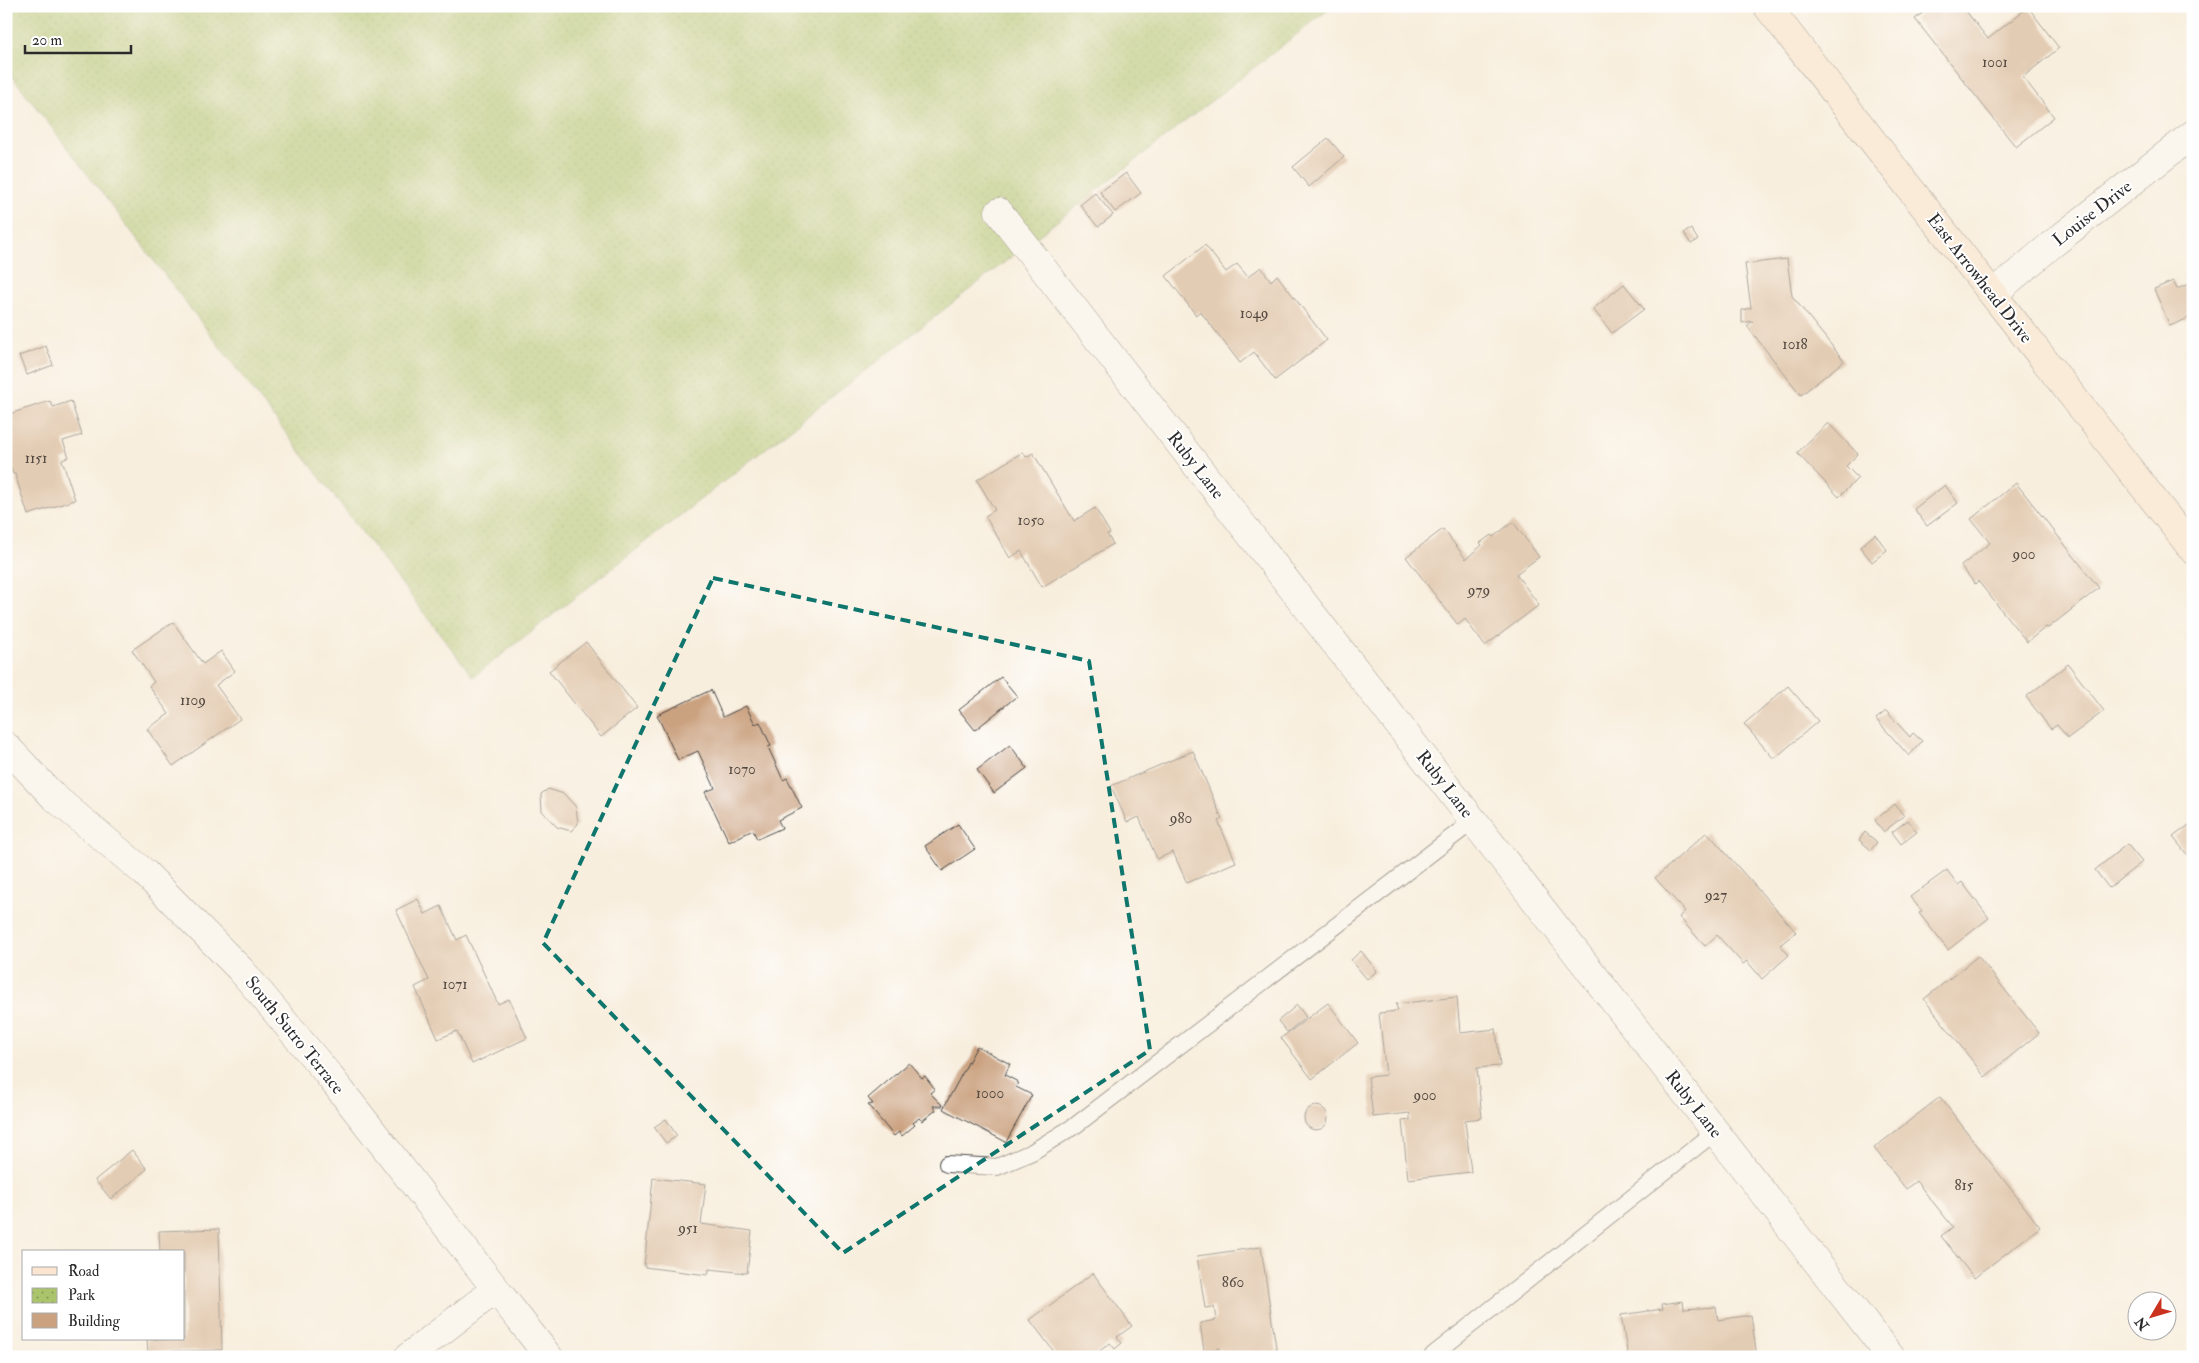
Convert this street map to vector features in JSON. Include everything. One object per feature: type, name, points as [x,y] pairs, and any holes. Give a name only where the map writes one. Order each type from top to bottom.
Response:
[{"type":"street","name":"East Arrowhead Drive","points":[[1767,6],[2193,550]]},
{"type":"street","name":"Louise Drive","points":[[1993,294],[2050,246],[2193,134]]},
{"type":"street","name":"Ruby Lane","points":[[999,212],[1891,1357]]},
{"type":"street","name":"South Sutro Terrace","points":[[6,746],[53,796],[146,873],[241,970],[327,1073],[548,1357]]},
{"type":"street","points":[[408,1357],[496,1289]]},
{"type":"lane","points":[[947,1164],[997,1167],[1032,1152],[1076,1125],[1473,821]]},
{"type":"lane","points":[[1433,1355],[1716,1132]]},
{"type":"highlighted area","points":[[713,578],[1089,661],[1150,1050],[843,1253],[543,943]]},
{"type":"green space","points":[[6,6],[1333,6],[473,677],[6,68]]},
{"type":"building","points":[[1931,6],[1962,6],[1988,39],[2028,7],[2059,48],[2023,77],[2054,117],[2016,147],[1915,19]]},
{"type":"building","points":[[1328,138],[1344,157],[1309,187],[1293,167]]},
{"type":"building","points":[[1126,173],[1141,193],[1115,212],[1100,192]]},
{"type":"building","points":[[1095,193],[1113,215],[1098,227],[1080,205]]},
{"type":"building","points":[[1691,229],[1698,240],[1691,244],[1684,233]]},
{"type":"building","points":[[1205,245],[1226,272],[1237,264],[1248,277],[1261,267],[1271,281],[1277,275],[1327,340],[1275,380],[1254,352],[1240,363],[1200,311],[1196,315],[1166,276]]},
{"type":"building","points":[[1787,259],[1792,296],[1844,361],[1801,395],[1747,326],[1753,321],[1742,323],[1742,310],[1751,308],[1745,264]]},
{"type":"building","points":[[2173,281],[2177,289],[2193,282],[2193,321],[2191,317],[2170,326],[2154,289]]},
{"type":"building","points":[[1624,284],[1644,309],[1612,333],[1593,309]]},
{"type":"building","points":[[46,346],[53,365],[27,375],[19,356]]},
{"type":"building","points":[[50,401],[53,407],[71,401],[82,435],[63,441],[69,457],[62,460],[75,500],[28,515],[15,474],[13,474],[6,454],[6,415]]},
{"type":"building","points":[[1828,423],[1858,454],[1846,466],[1858,478],[1839,497],[1797,453]]},
{"type":"building","points":[[1023,452],[1026,457],[1033,453],[1074,521],[1095,508],[1110,533],[1107,534],[1113,544],[1042,587],[1021,551],[1010,558],[985,516],[995,510],[977,480]]},
{"type":"building","points":[[2016,483],[2099,588],[2027,642],[1978,581],[1975,584],[1961,566],[1990,543],[1971,519]]},
{"type":"building","points":[[1945,485],[1958,503],[1927,526],[1914,509]]},
{"type":"building","points":[[1513,522],[1539,557],[1516,574],[1539,605],[1485,646],[1465,619],[1458,625],[1406,557],[1443,529],[1466,559],[1482,545],[1480,543],[1491,535],[1493,537]]},
{"type":"building","points":[[1875,534],[1887,550],[1872,562],[1860,547]]},
{"type":"building","points":[[173,622],[203,664],[221,651],[235,671],[216,685],[240,719],[173,766],[147,729],[169,714],[149,686],[154,682],[132,650]]},
{"type":"building","points":[[586,642],[637,708],[601,737],[549,671]]},
{"type":"building","points":[[2068,664],[2104,711],[2068,738],[2057,725],[2051,729],[2026,697]]},
{"type":"building","points":[[1001,677],[1017,696],[975,730],[959,710]]},
{"type":"building","points":[[1788,686],[1818,721],[1774,759],[1744,724]]},
{"type":"building","points":[[711,690],[723,717],[746,706],[755,724],[760,722],[771,746],[768,747],[783,780],[787,778],[802,808],[778,820],[782,828],[757,839],[753,830],[729,842],[705,792],[715,788],[698,751],[678,760],[657,715]]},
{"type":"building","points":[[1886,711],[1910,737],[1913,733],[1922,741],[1909,756],[1876,719]]},
{"type":"building","points":[[1010,745],[1027,768],[994,793],[977,770]]},
{"type":"building","points":[[1193,751],[1222,819],[1218,821],[1236,862],[1187,883],[1173,852],[1157,859],[1139,817],[1127,822],[1111,786]]},
{"type":"building","points":[[548,789],[564,794],[576,807],[578,824],[571,831],[557,827],[542,811],[541,794]]},
{"type":"building","points":[[1895,804],[1904,816],[1883,832],[1875,820]]},
{"type":"building","points":[[1908,820],[1917,832],[1901,844],[1892,832]]},
{"type":"building","points":[[2193,822],[2193,862],[2173,837]]},
{"type":"building","points":[[958,824],[975,849],[942,871],[925,846]]},
{"type":"building","points":[[1707,832],[1796,932],[1780,945],[1789,955],[1762,979],[1747,961],[1743,964],[1717,935],[1705,946],[1679,917],[1685,911],[1655,878]]},
{"type":"building","points":[[1865,832],[1877,842],[1871,850],[1859,840]]},
{"type":"building","points":[[2127,844],[2142,862],[2109,888],[2095,870]]},
{"type":"building","points":[[1947,870],[1958,885],[1962,882],[1989,918],[1948,950],[1919,913],[1922,911],[1910,897]]},
{"type":"building","points":[[418,899],[425,914],[441,906],[457,940],[466,935],[498,1004],[509,999],[527,1038],[472,1064],[457,1031],[438,1039],[415,987],[429,980],[396,910]]},
{"type":"building","points":[[1361,951],[1377,971],[1367,979],[1351,960]]},
{"type":"building","points":[[1978,956],[2039,1033],[1985,1077],[1924,999]]},
{"type":"building","points":[[1457,997],[1460,1033],[1496,1029],[1500,1066],[1477,1068],[1482,1118],[1465,1120],[1471,1172],[1408,1179],[1402,1121],[1410,1120],[1410,1113],[1373,1117],[1368,1077],[1386,1075],[1379,1013],[1398,1011],[1396,1004]]},
{"type":"building","points":[[1328,1003],[1358,1043],[1312,1079],[1281,1038]]},
{"type":"building","points":[[1297,1005],[1306,1017],[1287,1032],[1278,1021]]},
{"type":"building","points":[[977,1046],[1010,1064],[1005,1075],[1018,1082],[1016,1087],[1032,1095],[1006,1142],[943,1109]]},
{"type":"building","points":[[909,1063],[922,1078],[925,1076],[935,1089],[930,1093],[943,1106],[933,1106],[936,1110],[922,1121],[919,1118],[913,1123],[915,1125],[902,1136],[899,1132],[894,1136],[868,1105],[873,1104],[868,1098]]},
{"type":"building","points":[[1940,1097],[2040,1227],[1974,1278],[1941,1236],[1953,1227],[1916,1181],[1906,1189],[1874,1148]]},
{"type":"building","points":[[1316,1106],[1324,1110],[1328,1118],[1324,1126],[1316,1130],[1308,1126],[1304,1118],[1308,1110]]},
{"type":"building","points":[[666,1119],[677,1136],[666,1143],[654,1127]]},
{"type":"building","points":[[132,1150],[147,1169],[111,1199],[95,1180]]},
{"type":"building","points":[[653,1178],[706,1184],[701,1224],[752,1231],[747,1273],[709,1269],[708,1275],[644,1267]]},
{"type":"building","points":[[219,1229],[222,1350],[148,1352],[147,1340],[185,1340],[185,1250],[160,1250],[159,1231]]},
{"type":"building","points":[[1261,1247],[1277,1354],[1283,1354],[1284,1357],[1221,1357],[1220,1348],[1204,1351],[1200,1323],[1216,1320],[1214,1307],[1205,1308],[1197,1256]]},
{"type":"building","points":[[1093,1273],[1132,1326],[1117,1337],[1122,1343],[1115,1349],[1110,1343],[1092,1357],[1058,1357],[1030,1320]]},
{"type":"building","points":[[1683,1301],[1684,1309],[1716,1307],[1718,1320],[1751,1315],[1757,1357],[1628,1357],[1621,1315],[1663,1309],[1662,1304]]}]
